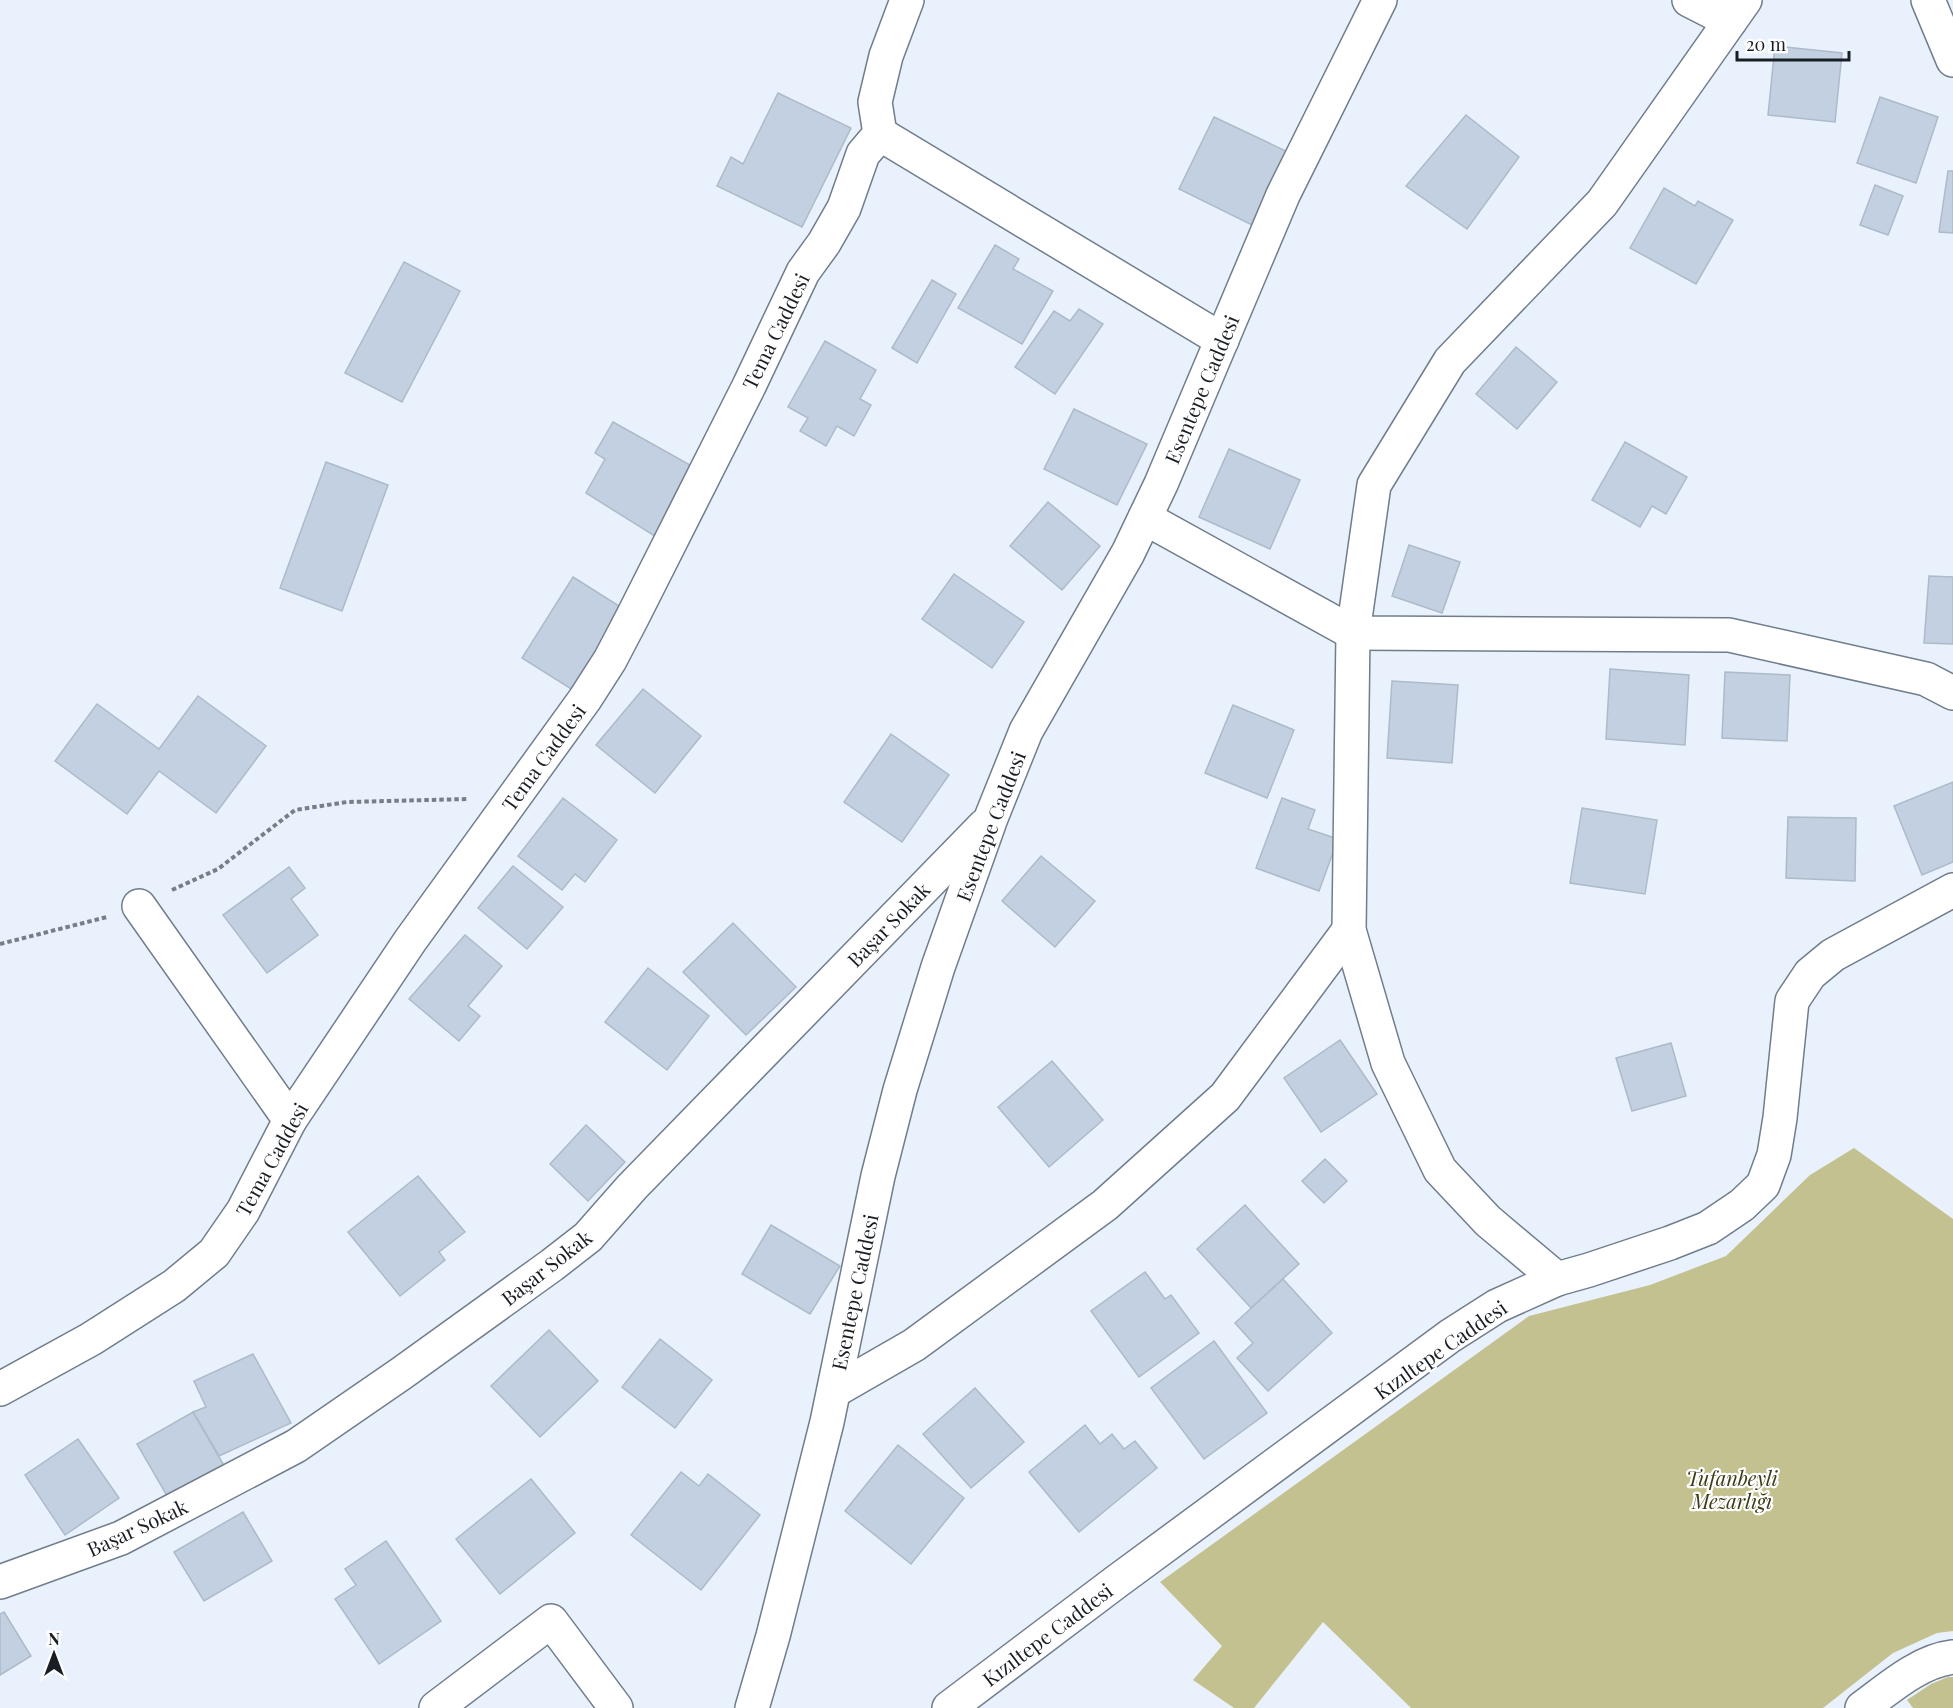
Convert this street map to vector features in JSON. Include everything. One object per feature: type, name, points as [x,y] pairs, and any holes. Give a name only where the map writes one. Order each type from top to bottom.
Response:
[{"type":"street","points":[[908,0],[886,56],[875,102],[880,134],[1222,340]]},
{"type":"street","name":"Esentepe Caddesi","points":[[752,1708],[773,1636],[834,1391],[876,1187],[900,1090],[938,967],[991,818],[1026,731],[1128,553],[1161,484],[1283,195],[1380,0]]},
{"type":"street","points":[[1557,1279],[1488,1221],[1440,1170],[1388,1063],[1349,930],[1353,633],[1374,485],[1450,361],[1602,203],[1738,11],[1689,0]]},
{"type":"street","points":[[1928,0],[1953,60]]},
{"type":"street","name":"Tema Caddesi","points":[[0,1389],[91,1339],[174,1286],[214,1253],[243,1211],[290,1120],[410,941],[585,699],[610,660],[744,397],[802,272],[824,243],[844,208],[863,154],[880,134]]},
{"type":"street","points":[[1144,518],[1353,633],[1729,634],[1926,679],[1953,693]]},
{"type":"street","name":"Başar Sokak","points":[[0,1582],[121,1538],[296,1446],[552,1265],[588,1237],[632,1187],[991,818]]},
{"type":"street","name":"Kızıltepe Caddesi","points":[[949,1708],[1450,1336],[1497,1306],[1557,1279],[1670,1244],[1708,1228],[1742,1205],[1763,1185],[1774,1155],[1792,1000],[1810,974],[1833,955],[1953,890]]},
{"type":"street","points":[[139,906],[290,1120]]},
{"type":"street","points":[[834,1391],[914,1344],[1106,1205],[1225,1097],[1349,930]]},
{"type":"street","points":[[436,1708],[551,1621],[616,1708]]},
{"type":"street","points":[[1862,1708],[1921,1668],[1937,1660],[1953,1657]]},
{"type":"path","points":[[0,944],[126,912],[218,869],[295,810],[347,802],[450,798],[512,801]]},
{"type":"green space","name":"Tufanbeyli Mezarlığı","points":[[1854,1148],[1953,1219],[1953,1631],[1937,1633],[1893,1653],[1823,1708],[1411,1708],[1323,1622],[1254,1708],[1234,1708],[1193,1680],[1222,1646],[1160,1582],[1529,1316],[1650,1285],[1726,1256],[1810,1175]]},
{"type":"green space","points":[[1953,1677],[1953,1708],[1913,1708],[1907,1700],[1931,1684]]},
{"type":"building","points":[[1775,46],[1842,53],[1835,122],[1768,115]]},
{"type":"building","points":[[778,93],[851,128],[802,227],[717,186],[731,157],[743,164]]},
{"type":"building","points":[[1880,97],[1938,117],[1916,183],[1857,163]]},
{"type":"building","points":[[1466,115],[1519,157],[1467,229],[1406,186]]},
{"type":"building","points":[[1214,117],[1288,152],[1252,225],[1179,189]]},
{"type":"building","points":[[1948,171],[1953,171],[1953,233],[1939,232]]},
{"type":"building","points":[[1875,185],[1903,196],[1888,235],[1860,225]]},
{"type":"building","points":[[1664,188],[1695,206],[1698,201],[1733,220],[1696,284],[1630,248]]},
{"type":"building","points":[[995,245],[1019,259],[1013,269],[1053,291],[1022,344],[958,308]]},
{"type":"building","points":[[404,262],[460,291],[402,402],[345,373]]},
{"type":"building","points":[[932,280],[956,294],[917,363],[892,348]]},
{"type":"building","points":[[1079,309],[1103,324],[1055,394],[1015,367],[1054,311],[1070,321]]},
{"type":"building","points":[[825,341],[876,370],[860,399],[871,405],[854,436],[837,426],[826,446],[800,431],[808,418],[788,407]]},
{"type":"building","points":[[1516,347],[1557,382],[1517,429],[1476,394]]},
{"type":"building","points":[[1074,409],[1147,444],[1117,505],[1044,469]]},
{"type":"building","points":[[613,422],[699,470],[661,540],[586,493],[605,459],[595,453]]},
{"type":"building","points":[[1625,442],[1687,477],[1666,514],[1652,506],[1640,527],[1592,500]]},
{"type":"building","points":[[1229,449],[1300,480],[1270,549],[1199,517]]},
{"type":"building","points":[[326,462],[388,485],[342,611],[280,588]]},
{"type":"building","points":[[1048,502],[1100,546],[1062,590],[1010,546]]},
{"type":"building","points":[[1409,545],[1460,562],[1442,613],[1392,596]]},
{"type":"building","points":[[954,574],[1024,622],[992,668],[922,619]]},
{"type":"building","points":[[1929,576],[1953,577],[1953,644],[1924,643]]},
{"type":"building","points":[[573,577],[627,611],[576,692],[522,658]]},
{"type":"building","points":[[1610,669],[1689,675],[1685,745],[1606,739]]},
{"type":"building","points":[[1725,672],[1790,675],[1787,741],[1722,738]]},
{"type":"building","points":[[1392,681],[1458,685],[1452,763],[1387,758]]},
{"type":"building","points":[[643,689],[701,736],[655,793],[596,745]]},
{"type":"building","points":[[198,696],[266,746],[216,813],[159,771],[127,814],[55,761],[97,704],[159,749]]},
{"type":"building","points":[[1233,705],[1294,730],[1267,798],[1205,773]]},
{"type":"building","points":[[891,734],[949,775],[902,842],[844,802]]},
{"type":"building","points":[[1953,782],[1953,862],[1922,875],[1894,806]]},
{"type":"building","points":[[563,798],[617,840],[585,882],[575,874],[562,890],[518,856]]},
{"type":"building","points":[[1282,798],[1315,810],[1308,829],[1338,839],[1319,891],[1256,868]]},
{"type":"building","points":[[1582,808],[1657,820],[1645,894],[1570,883]]},
{"type":"building","points":[[1788,817],[1856,818],[1855,881],[1786,878]]},
{"type":"building","points":[[1041,856],[1095,901],[1055,947],[1002,901]]},
{"type":"building","points":[[513,866],[563,907],[527,949],[478,908]]},
{"type":"building","points":[[289,867],[305,888],[291,899],[318,935],[267,973],[223,915]]},
{"type":"building","points":[[733,923],[796,987],[746,1035],[683,972]]},
{"type":"building","points":[[465,935],[502,966],[468,1006],[480,1016],[459,1041],[409,999]]},
{"type":"building","points":[[648,968],[709,1016],[667,1070],[605,1022]]},
{"type":"building","points":[[1340,1040],[1377,1094],[1321,1132],[1284,1078]]},
{"type":"building","points":[[1671,1043],[1686,1096],[1632,1111],[1616,1058]]},
{"type":"building","points":[[1052,1061],[1103,1120],[1049,1167],[998,1107]]},
{"type":"building","points":[[586,1125],[625,1162],[588,1201],[550,1164]]},
{"type":"building","points":[[1325,1159],[1347,1181],[1324,1203],[1302,1181]]},
{"type":"building","points":[[418,1176],[465,1232],[439,1252],[445,1260],[400,1296],[348,1232]]},
{"type":"building","points":[[1245,1205],[1299,1264],[1251,1308],[1197,1249]]},
{"type":"building","points":[[771,1225],[840,1266],[810,1314],[742,1274]]},
{"type":"building","points":[[1145,1272],[1165,1299],[1171,1295],[1199,1333],[1139,1377],[1091,1311]]},
{"type":"building","points":[[1283,1279],[1332,1333],[1268,1391],[1237,1358],[1253,1343],[1235,1323]]},
{"type":"building","points":[[549,1330],[598,1381],[540,1437],[491,1386]]},
{"type":"building","points":[[660,1339],[712,1380],[675,1428],[622,1387]]},
{"type":"building","points":[[1214,1341],[1267,1413],[1204,1459],[1151,1388]]},
{"type":"building","points":[[253,1354],[291,1423],[219,1456],[193,1412],[206,1407],[194,1381]]},
{"type":"building","points":[[975,1388],[1024,1442],[971,1488],[923,1434]]},
{"type":"building","points":[[193,1412],[226,1469],[170,1501],[137,1444]]},
{"type":"building","points":[[1085,1425],[1100,1444],[1112,1434],[1124,1449],[1135,1441],[1157,1468],[1079,1532],[1029,1472]]},
{"type":"building","points":[[78,1439],[119,1498],[65,1535],[25,1475]]},
{"type":"building","points":[[898,1445],[964,1498],[911,1564],[845,1511]]},
{"type":"building","points":[[681,1472],[699,1486],[708,1474],[760,1515],[701,1590],[631,1535]]},
{"type":"building","points":[[531,1479],[575,1533],[500,1594],[456,1539]]},
{"type":"building","points":[[243,1512],[272,1561],[204,1601],[174,1552]]},
{"type":"building","points":[[386,1541],[441,1621],[379,1664],[335,1599],[356,1585],[345,1569]]},
{"type":"building","points":[[4,1612],[31,1656],[0,1675],[0,1614]]}]
